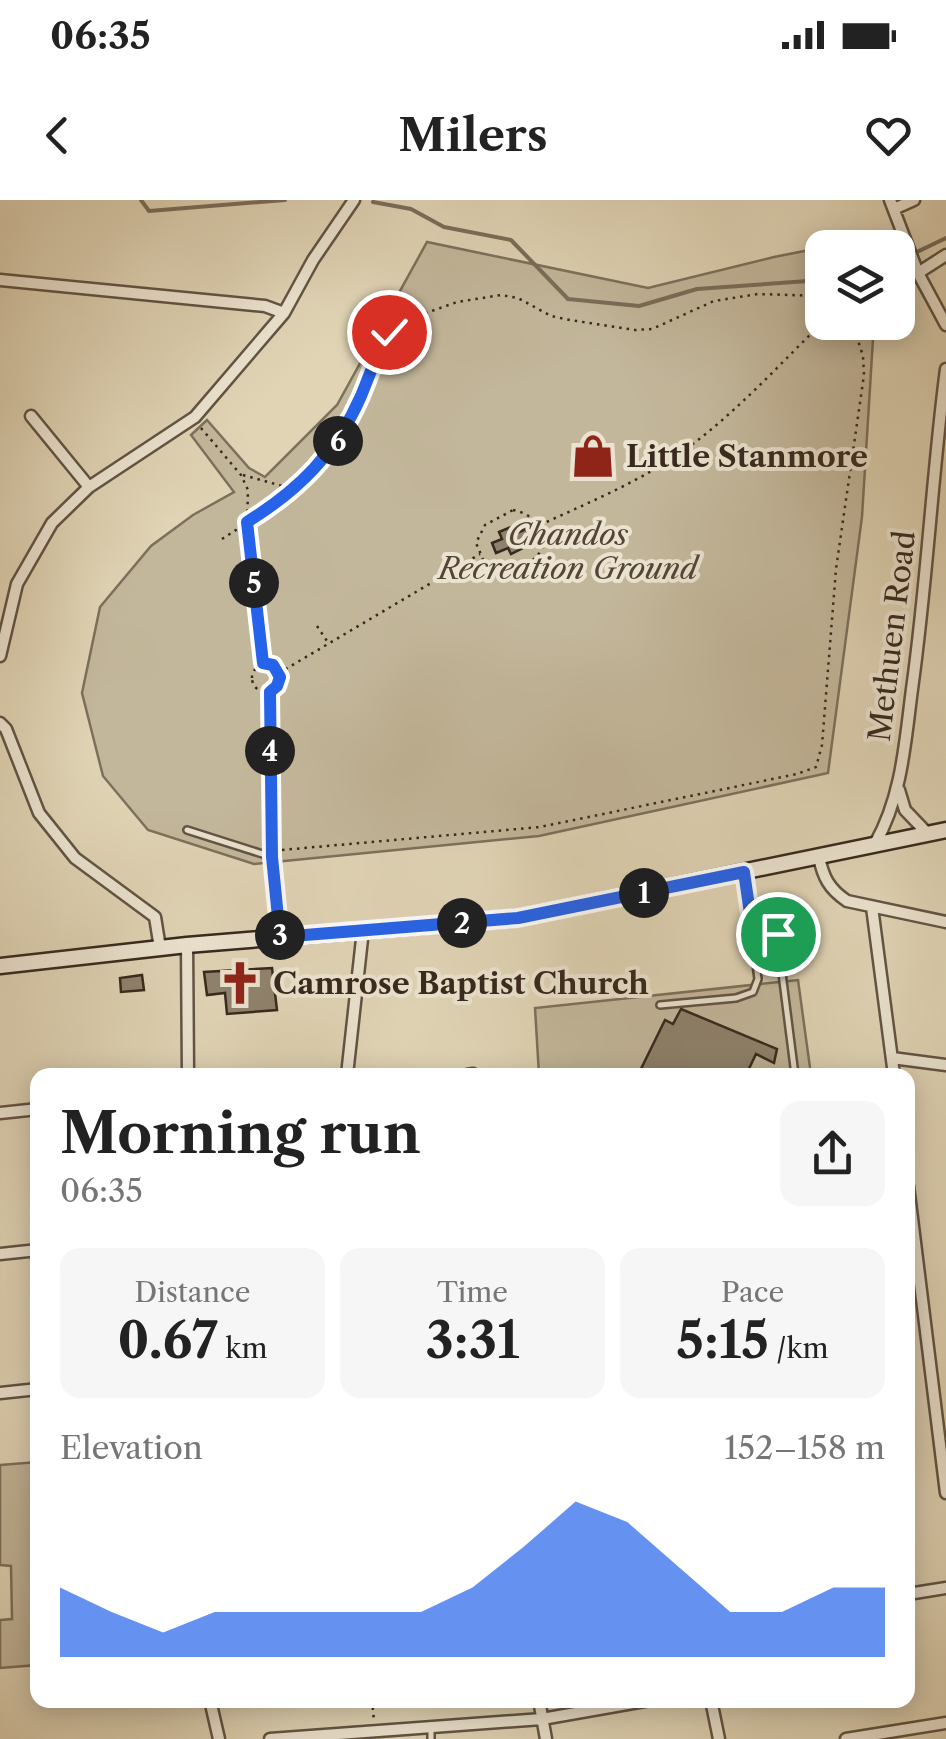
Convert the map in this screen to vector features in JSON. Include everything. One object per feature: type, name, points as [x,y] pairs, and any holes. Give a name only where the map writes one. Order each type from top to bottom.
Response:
[{"type":"street","points":[[0,656],[1,635],[18,584],[52,523],[89,487],[195,417],[284,313],[354,200]]},
{"type":"street","points":[[914,200],[892,205],[918,273],[946,325]]},
{"type":"street","points":[[918,273],[946,256]]},
{"type":"street","points":[[0,280],[265,306],[284,313]]},
{"type":"street","name":"Methuen Road","points":[[874,844],[888,820],[898,789],[923,611],[946,369]]},
{"type":"street","points":[[31,416],[89,487]]},
{"type":"street","points":[[0,723],[39,813],[75,858],[155,917],[160,948]]},
{"type":"street","points":[[898,789],[906,810],[928,834]]},
{"type":"street","points":[[0,966],[187,945],[518,918],[946,830]]},
{"type":"street","points":[[819,856],[823,876],[833,892],[846,901],[946,922]]},
{"type":"street","points":[[872,907],[893,1068]]},
{"type":"street","points":[[348,1068],[362,930]]},
{"type":"street","points":[[187,945],[188,1068]]},
{"type":"street","points":[[892,1058],[946,1065]]},
{"type":"street","points":[[0,1113],[30,1109]]},
{"type":"street","points":[[915,1243],[946,1493]]},
{"type":"street","points":[[0,1254],[30,1251]]},
{"type":"street","points":[[0,1393],[30,1390]]},
{"type":"street","points":[[915,1593],[946,1588]]},
{"type":"street","points":[[212,1708],[218,1739]]},
{"type":"street","points":[[540,1708],[546,1739]]},
{"type":"street","points":[[270,1739],[375,1732],[431,1734],[542,1720],[596,1708]]},
{"type":"street","points":[[713,1708],[719,1739]]},
{"type":"street","points":[[846,1739],[946,1724]]},
{"type":"lane","points":[[186,830],[271,850],[280,937]]},
{"type":"lane","points":[[660,1005],[736,998],[753,992],[758,979],[744,872]]},
{"type":"lane","points":[[752,927],[778,934],[794,1068]]},
{"type":"path","points":[[222,540],[294,489],[319,466],[338,441],[389,332],[401,322],[457,302],[501,295],[537,306],[551,316],[636,330],[652,329],[714,301],[758,294],[805,297]]},
{"type":"path","points":[[540,525],[628,484],[696,442],[805,339]]},
{"type":"path","points":[[270,692],[271,850],[540,828],[816,767],[822,744],[836,569],[864,376],[858,340]]},
{"type":"path","points":[[195,417],[241,475],[250,502],[247,522],[263,663]]},
{"type":"path","points":[[241,475],[294,489]]},
{"type":"path","points":[[513,510],[528,512],[540,525],[543,543],[537,557],[505,574],[485,564],[476,543],[485,524],[513,510]]},
{"type":"path","points":[[279,673],[480,554]]},
{"type":"path","points":[[317,626],[328,643]]},
{"type":"path","points":[[263,663],[273,665],[279,673],[277,686],[270,692],[260,691],[252,684],[252,673],[263,663]]},
{"type":"path","points":[[373,1708],[375,1732]]},
{"type":"green space","name":"Chandos Recreation Ground","points":[[427,242],[648,288],[805,251],[805,340],[873,340],[862,517],[828,773],[539,836],[254,864],[148,830],[103,776],[82,693],[100,607],[151,546],[193,515],[234,492],[191,435],[207,420],[249,468],[265,477],[337,405]]},
{"type":"green space","points":[[798,980],[810,1068],[539,1068],[535,1008]]},
{"type":"green space","points":[[30,1463],[30,1666],[0,1668],[0,1620],[12,1619],[11,1566],[0,1565],[0,1465]]},
{"type":"building","points":[[516,525],[519,532],[526,529],[530,538],[520,543],[523,548],[511,554],[508,548],[496,553],[492,543],[502,539],[499,532]]},
{"type":"building","name":"Camrose Baptist Church","points":[[272,968],[277,1010],[227,1014],[225,993],[207,995],[204,972]]},
{"type":"building","points":[[142,975],[144,990],[121,992],[120,978]]},
{"type":"building","points":[[681,1009],[777,1049],[774,1063],[756,1054],[749,1068],[641,1068],[665,1020],[673,1024]]},
{"type":"waterway","points":[[141,200],[149,211],[285,200]]},
{"type":"waterway","points":[[373,202],[411,209],[444,227],[511,240],[568,299],[639,306],[697,289],[805,281]]},
{"type":"waterway","points":[[915,253],[946,238]]},
{"type":"place","name":"Little Stanmore","points":[[593,456]]},
{"type":"place","name":"Camrose Baptist Church","points":[[240,983]]},
{"type":"route","points":[[389,332],[338,441],[294,489],[247,522],[263,663],[277,668],[280,677],[270,692],[272,857],[280,937],[518,918],[744,872],[752,927],[778,934]]}]
